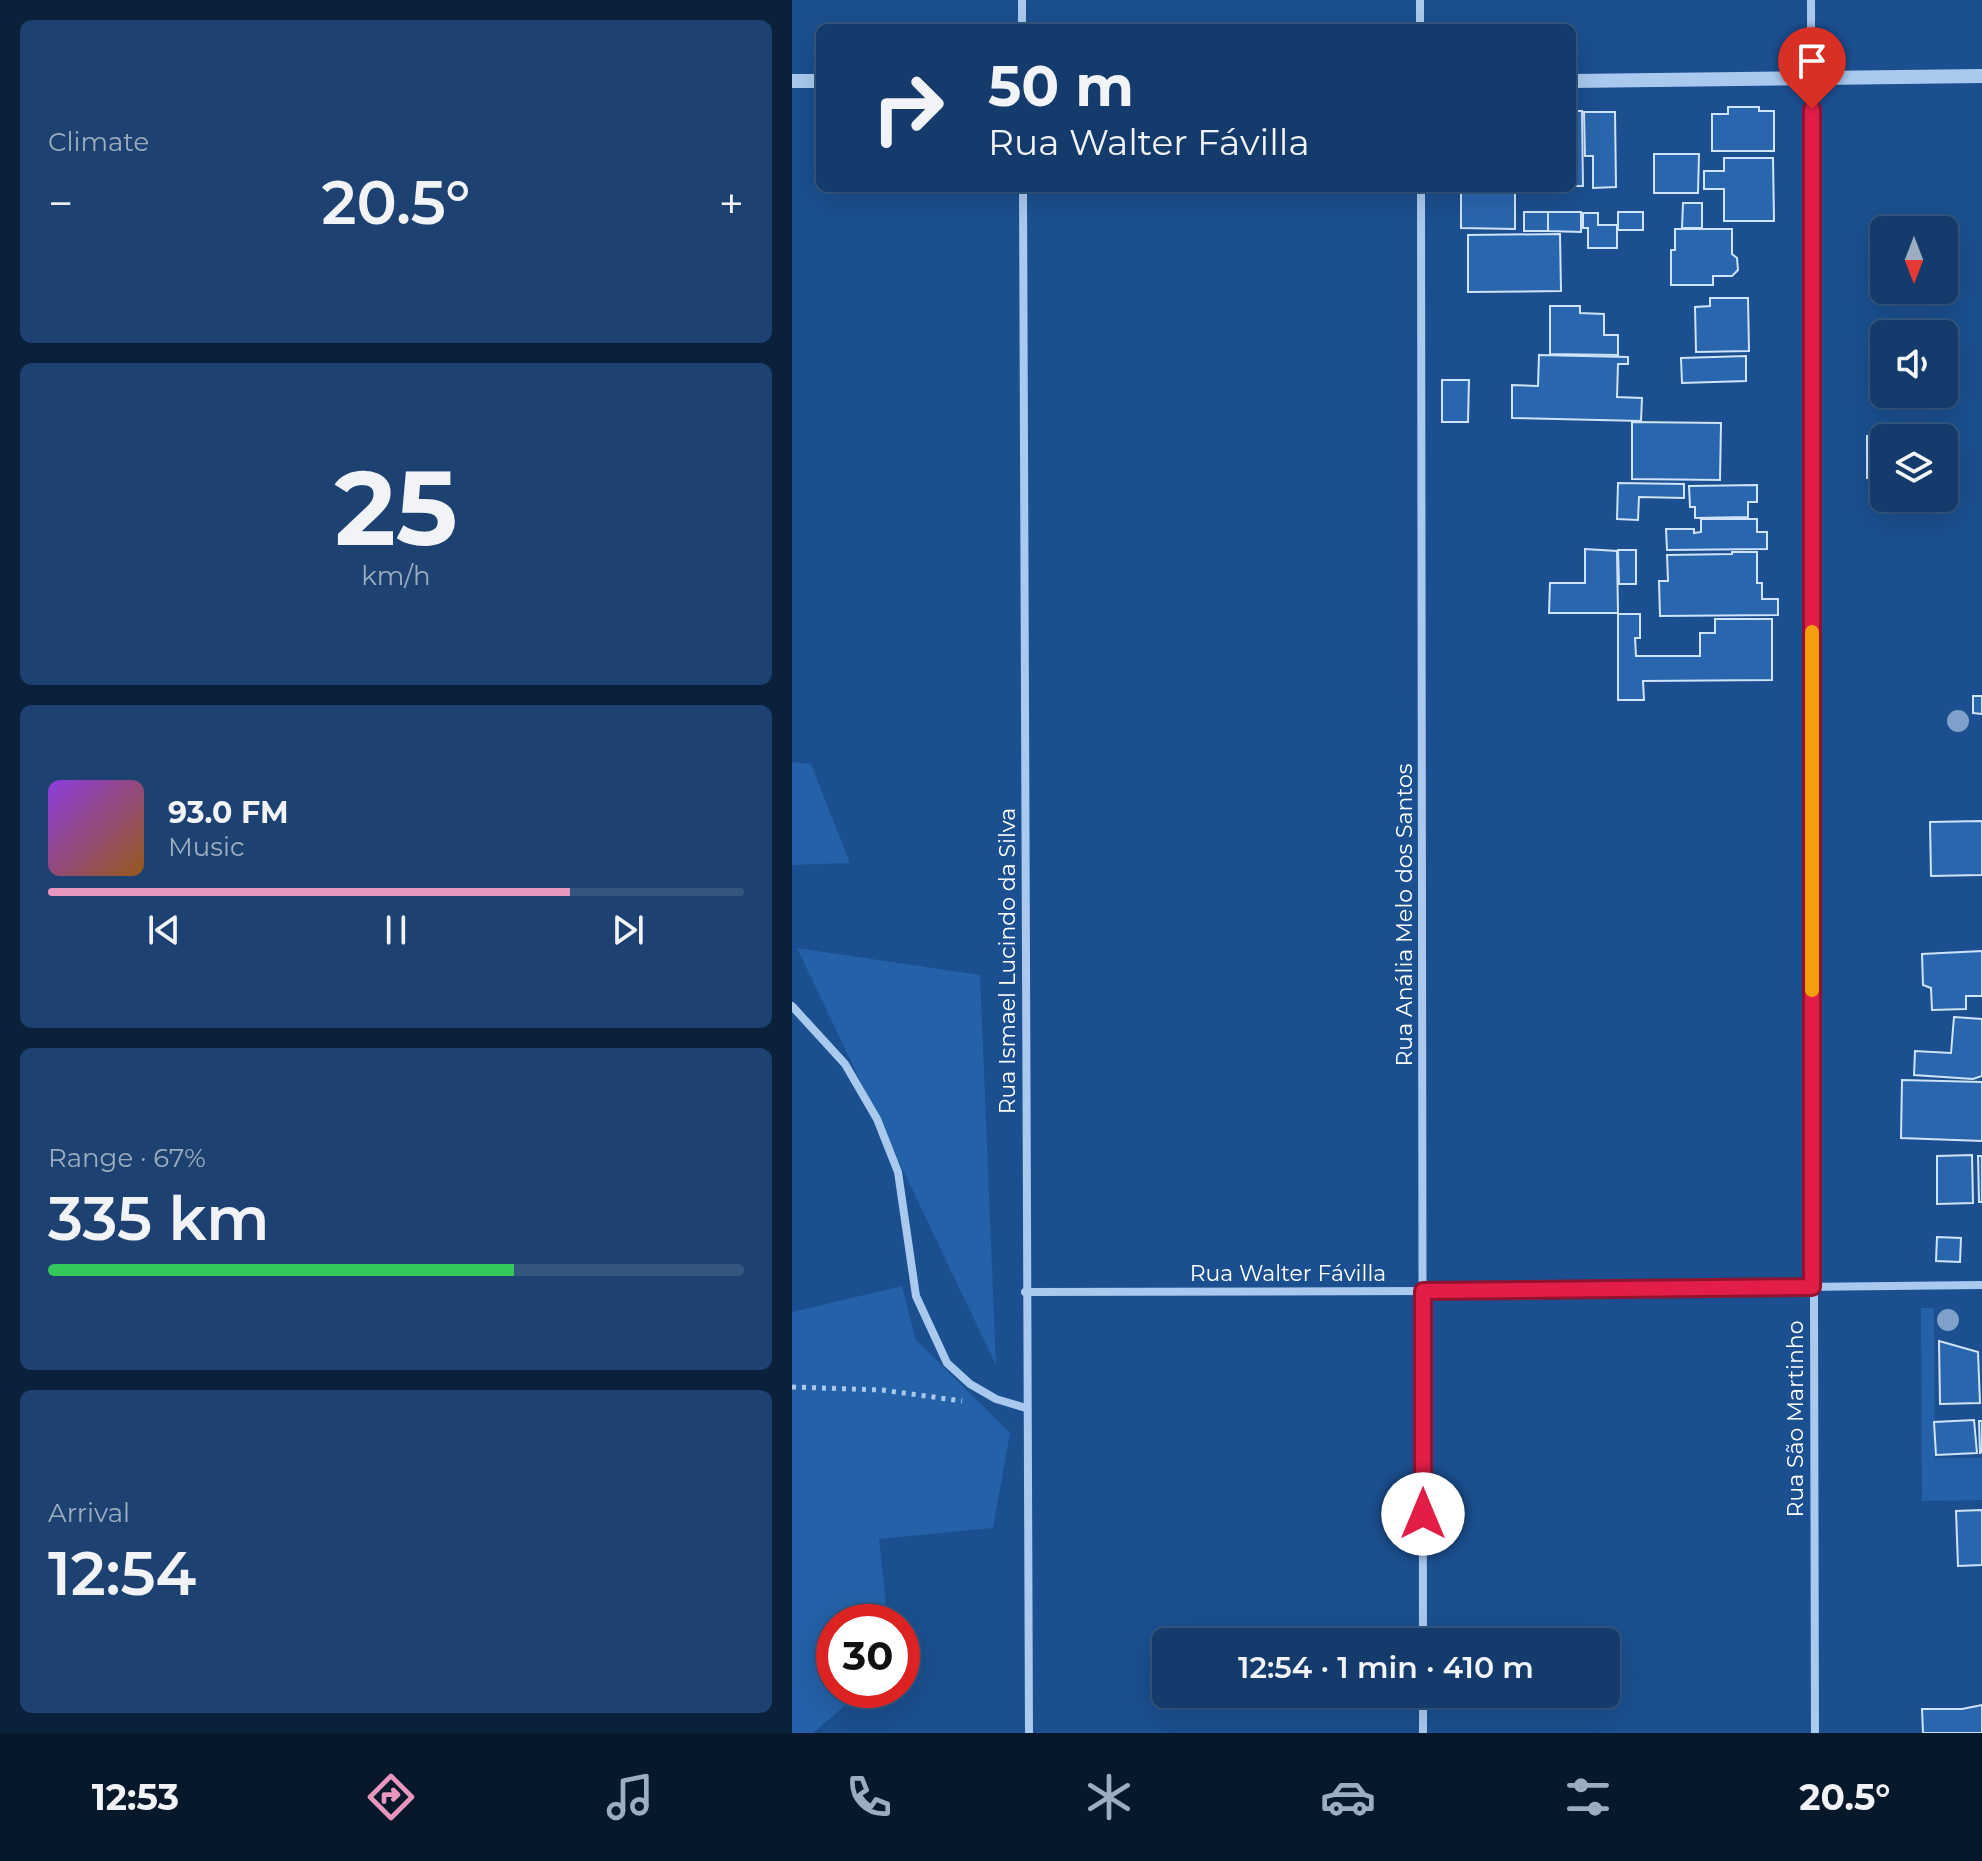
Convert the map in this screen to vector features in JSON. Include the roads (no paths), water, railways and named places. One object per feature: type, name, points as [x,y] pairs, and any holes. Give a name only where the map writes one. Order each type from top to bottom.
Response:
[{"type":"street","points":[[1022,0],[1022,24]]},
{"type":"street","points":[[1420,0],[1420,24]]},
{"type":"street","name":"Rua São Martinho","points":[[1811,0],[1815,1733]]},
{"type":"street","points":[[1576,81],[1982,76]]},
{"type":"street","points":[[792,81],[816,81]]},
{"type":"street","name":"Rua Ismael Lucindo da Silva","points":[[1023,192],[1029,1733]]},
{"type":"street","name":"Rua Anália Melo dos Santos","points":[[1421,192],[1423,1628]]},
{"type":"street","points":[[792,1006],[845,1064],[877,1119],[898,1172],[916,1296],[947,1363],[970,1384],[996,1399],[1026,1408]]},
{"type":"street","name":"Rua Walter Fávilla","points":[[1025,1292],[1982,1285]]},
{"type":"street","points":[[1423,1708],[1423,1733]]}]
